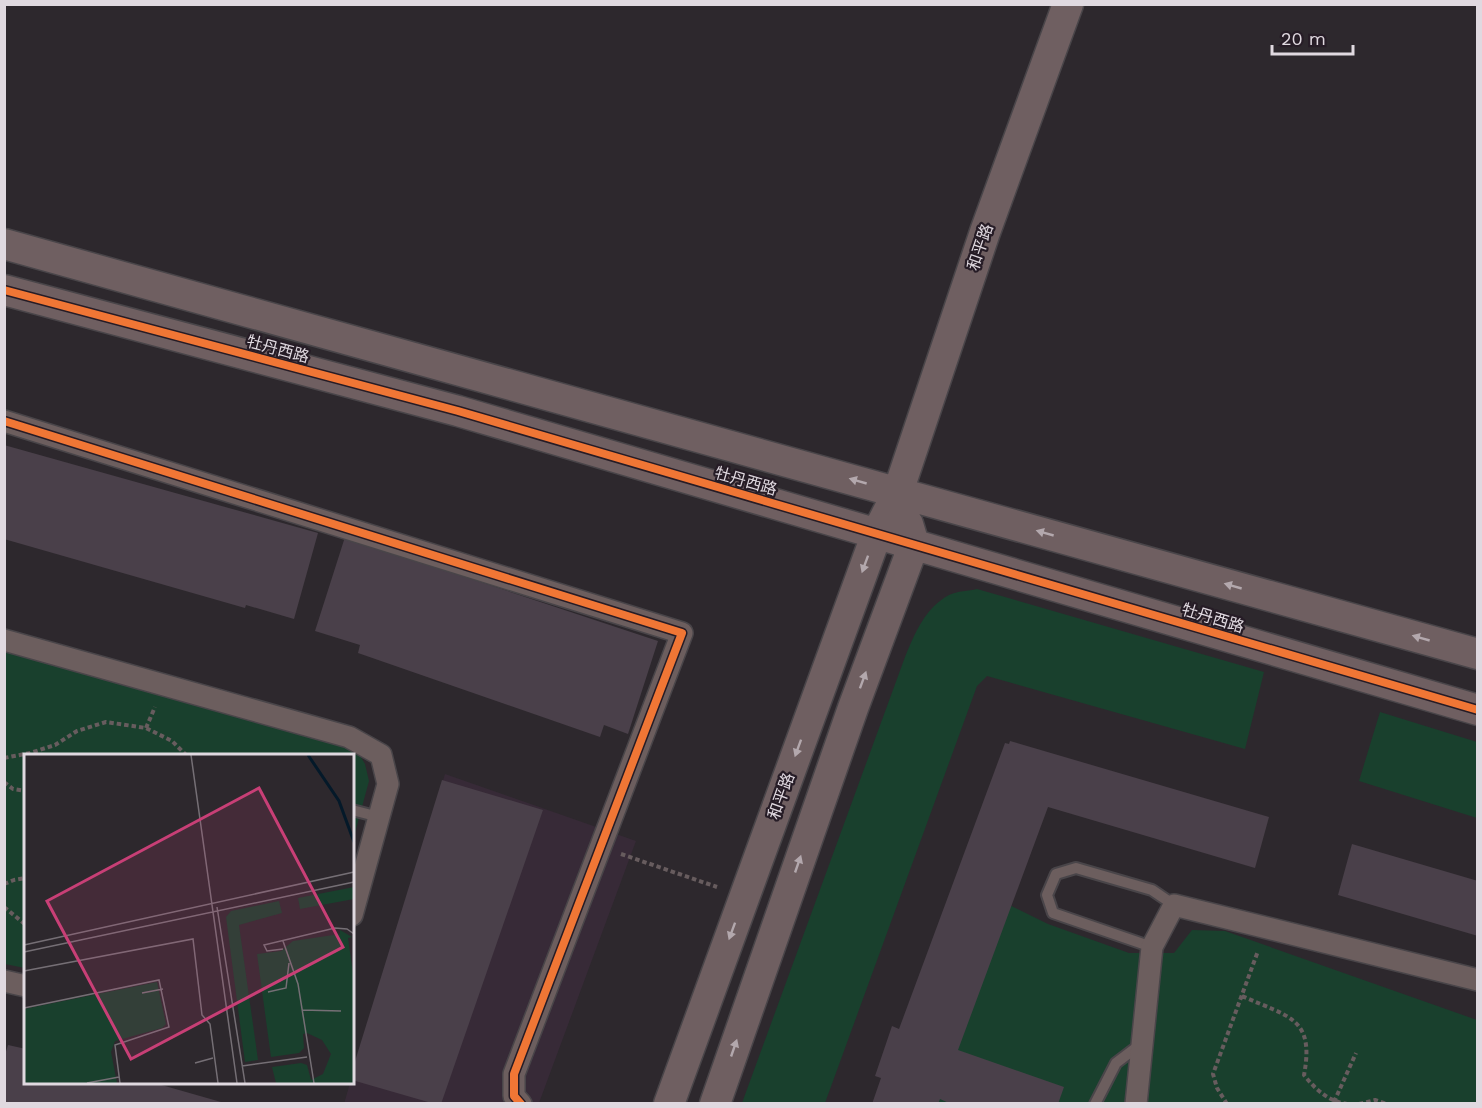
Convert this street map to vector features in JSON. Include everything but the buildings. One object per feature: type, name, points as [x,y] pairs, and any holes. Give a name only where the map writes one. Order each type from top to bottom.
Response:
[{"type":"street","name":"和平路","points":[[669,1104],[877,533],[898,492],[985,232],[1068,4]]},
{"type":"street","name":"牡丹西路","points":[[4,244],[1478,654]]},
{"type":"street","name":"牡丹西路","points":[[4,290],[458,411],[1478,710]]},
{"type":"street","points":[[4,421],[682,633],[514,1074],[514,1096],[521,1104]]},
{"type":"street","points":[[715,1104],[853,708],[914,544],[898,492]]},
{"type":"street","points":[[4,640],[349,737],[381,755],[388,784],[354,908]]},
{"type":"street","points":[[1136,1104],[1152,947],[1174,905],[1478,980]]},
{"type":"street","points":[[4,981],[24,986]]},
{"type":"lane","points":[[354,811],[379,817]]},
{"type":"lane","points":[[1152,947],[1053,913],[1047,895],[1056,874],[1076,868],[1152,890],[1174,905]]},
{"type":"lane","points":[[1095,1104],[1116,1063],[1141,1044]]},
{"type":"path","points":[[25,754],[55,745],[77,731],[106,722],[146,729],[172,741],[185,754]]},
{"type":"path","points":[[4,758],[24,754]]},
{"type":"path","points":[[4,782],[13,789],[24,791]]},
{"type":"path","points":[[601,847],[717,887]]},
{"type":"path","points":[[4,884],[24,878]]},
{"type":"path","points":[[4,907],[24,923]]},
{"type":"path","points":[[1227,1104],[1213,1074],[1267,928]]},
{"type":"path","points":[[1242,996],[1297,1023],[1306,1034],[1308,1054],[1304,1075],[1315,1089],[1334,1103],[1347,1104]]},
{"type":"path","points":[[1334,1103],[1356,1053]]},
{"type":"path","points":[[1359,1104],[1375,1100],[1387,1104]]},
{"type":"shaded area","points":[[445,774],[636,841],[539,1103],[344,1104],[350,1084],[354,1084],[354,1073]]},
{"type":"green space","points":[[977,589],[1264,672],[1245,749],[987,676],[977,686],[825,1103],[742,1103],[913,639],[927,614],[941,600],[952,594]]},
{"type":"green space","points":[[4,649],[356,749],[365,764],[369,781],[354,836],[354,754],[24,754],[24,968],[5,964]]},
{"type":"green space","points":[[1380,712],[1477,742],[1477,818],[1359,781]]},
{"type":"green space","points":[[995,898],[1048,924],[1129,953],[1174,953],[1192,930],[1225,931],[1477,1020],[1477,1103],[918,1104]]},
{"type":"cycle path","points":[[4,290],[458,411],[1478,710]]},
{"type":"cycle path","points":[[4,421],[682,633],[514,1074],[514,1096],[521,1104]]}]
